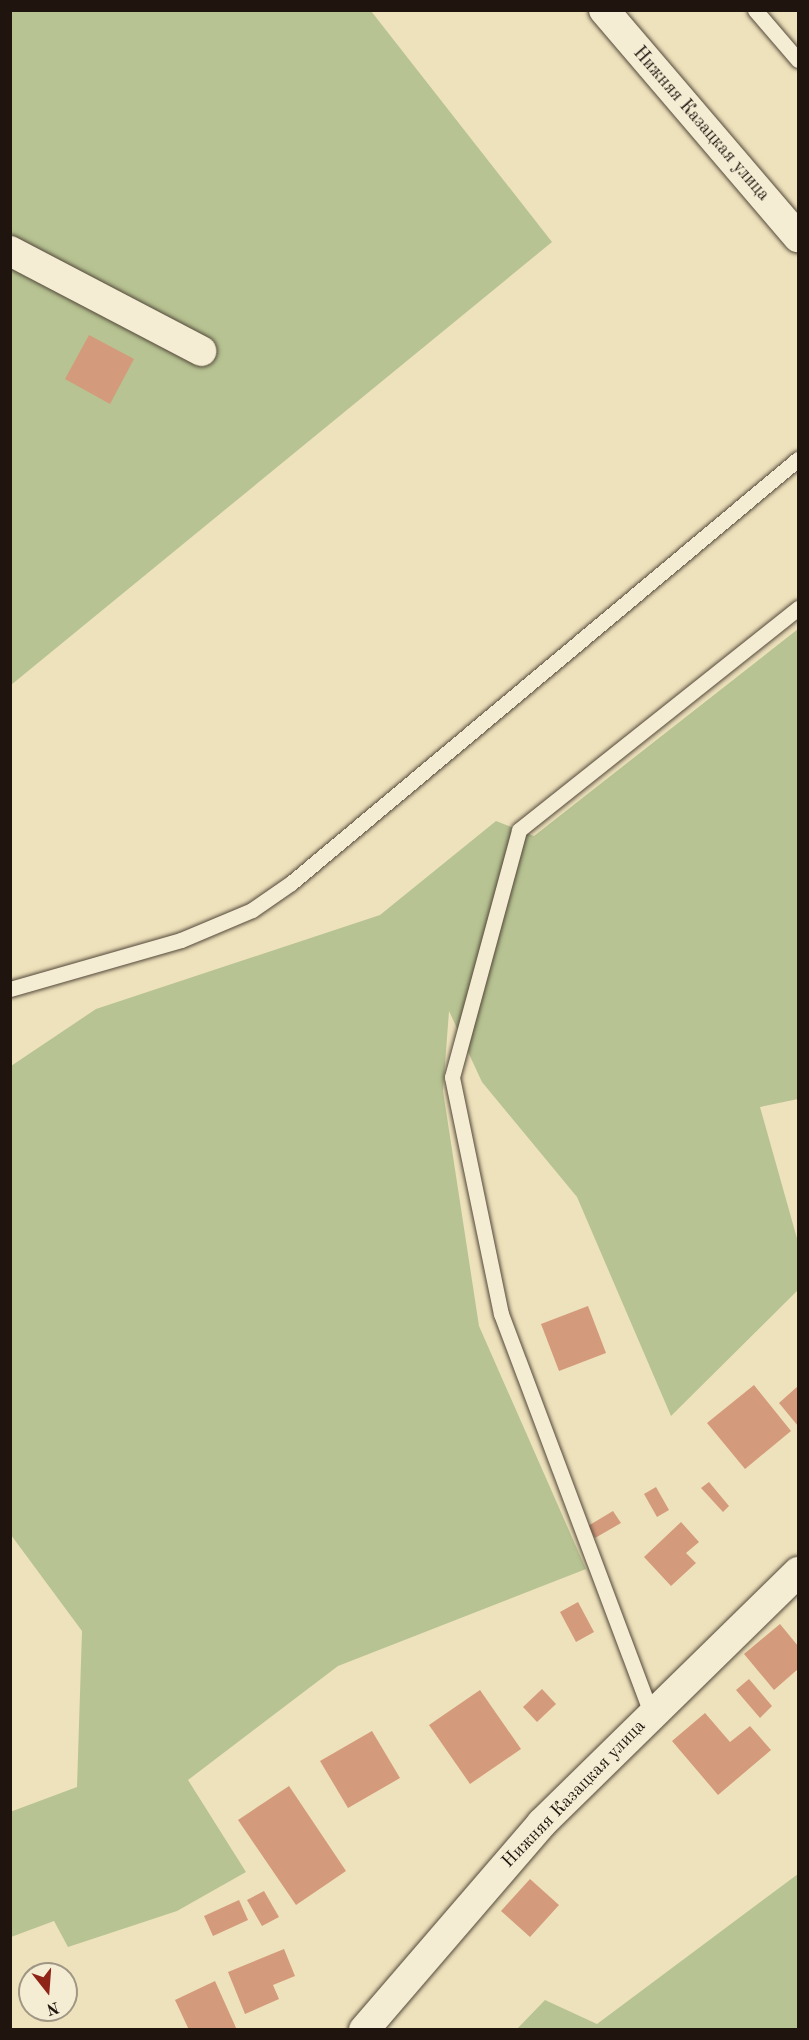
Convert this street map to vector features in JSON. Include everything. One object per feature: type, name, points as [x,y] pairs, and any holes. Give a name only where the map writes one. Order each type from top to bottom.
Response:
[{"type":"street","name":"Нижняя Казацкая улица","points":[[604,10],[798,237]]},
{"type":"street","points":[[10,251],[201,351]]},
{"type":"street","name":"Нижняя Казацкая улица","points":[[364,2030],[542,1823],[651,1713],[798,1572]]},
{"type":"lane","points":[[755,10],[798,60]]},
{"type":"lane","points":[[10,989],[181,940],[252,910],[300,875],[798,459]]},
{"type":"lane","points":[[651,1713],[501,1314],[452,1077],[519,830],[798,608]]},
{"type":"green space","points":[[12,11],[371,11],[552,242],[11,685]]},
{"type":"green space","points":[[798,629],[798,1099],[760,1107],[798,1242],[798,1290],[671,1416],[577,1197],[482,1082],[449,1011],[443,1091],[479,1326],[586,1569],[338,1666],[188,1780],[246,1872],[177,1911],[68,1947],[54,1921],[11,1937],[10,1812],[77,1787],[82,1631],[11,1535],[11,1066],[96,1009],[380,915],[496,821],[534,836]]},
{"type":"green space","points":[[798,1874],[798,2029],[517,2029],[545,2000],[597,2024]]},
{"type":"building","points":[[89,335],[134,359],[110,404],[65,379]]},
{"type":"building","points":[[588,1306],[606,1353],[559,1371],[541,1324]]},
{"type":"building","points":[[754,1385],[791,1431],[745,1469],[707,1423]]},
{"type":"building","points":[[798,1386],[798,1426],[779,1403]]},
{"type":"building","points":[[709,1482],[729,1506],[723,1512],[701,1488]]},
{"type":"building","points":[[656,1487],[669,1510],[657,1517],[644,1494]]},
{"type":"building","points":[[613,1511],[621,1523],[595,1538],[588,1526]]},
{"type":"building","points":[[681,1522],[699,1542],[686,1553],[696,1563],[671,1586],[644,1557]]},
{"type":"building","points":[[578,1602],[594,1632],[576,1642],[560,1612]]},
{"type":"building","points":[[780,1624],[798,1646],[798,1669],[774,1690],[744,1654]]},
{"type":"building","points":[[749,1679],[772,1706],[760,1718],[736,1690]]},
{"type":"building","points":[[542,1689],[556,1704],[537,1722],[523,1707]]},
{"type":"building","points":[[480,1690],[521,1749],[470,1784],[429,1725]]},
{"type":"building","points":[[705,1713],[730,1742],[750,1726],[771,1750],[718,1795],[672,1741]]},
{"type":"building","points":[[372,1731],[400,1778],[348,1808],[320,1761]]},
{"type":"building","points":[[289,1786],[346,1871],[296,1905],[238,1820]]},
{"type":"building","points":[[530,1879],[559,1905],[530,1937],[501,1911]]},
{"type":"building","points":[[264,1891],[279,1917],[262,1926],[247,1900]]},
{"type":"building","points":[[239,1900],[248,1920],[213,1936],[204,1916]]},
{"type":"building","points":[[284,1949],[295,1976],[273,1985],[279,1999],[245,2014],[228,1972]]},
{"type":"building","points":[[215,1981],[237,2030],[189,2030],[175,2000]]}]
